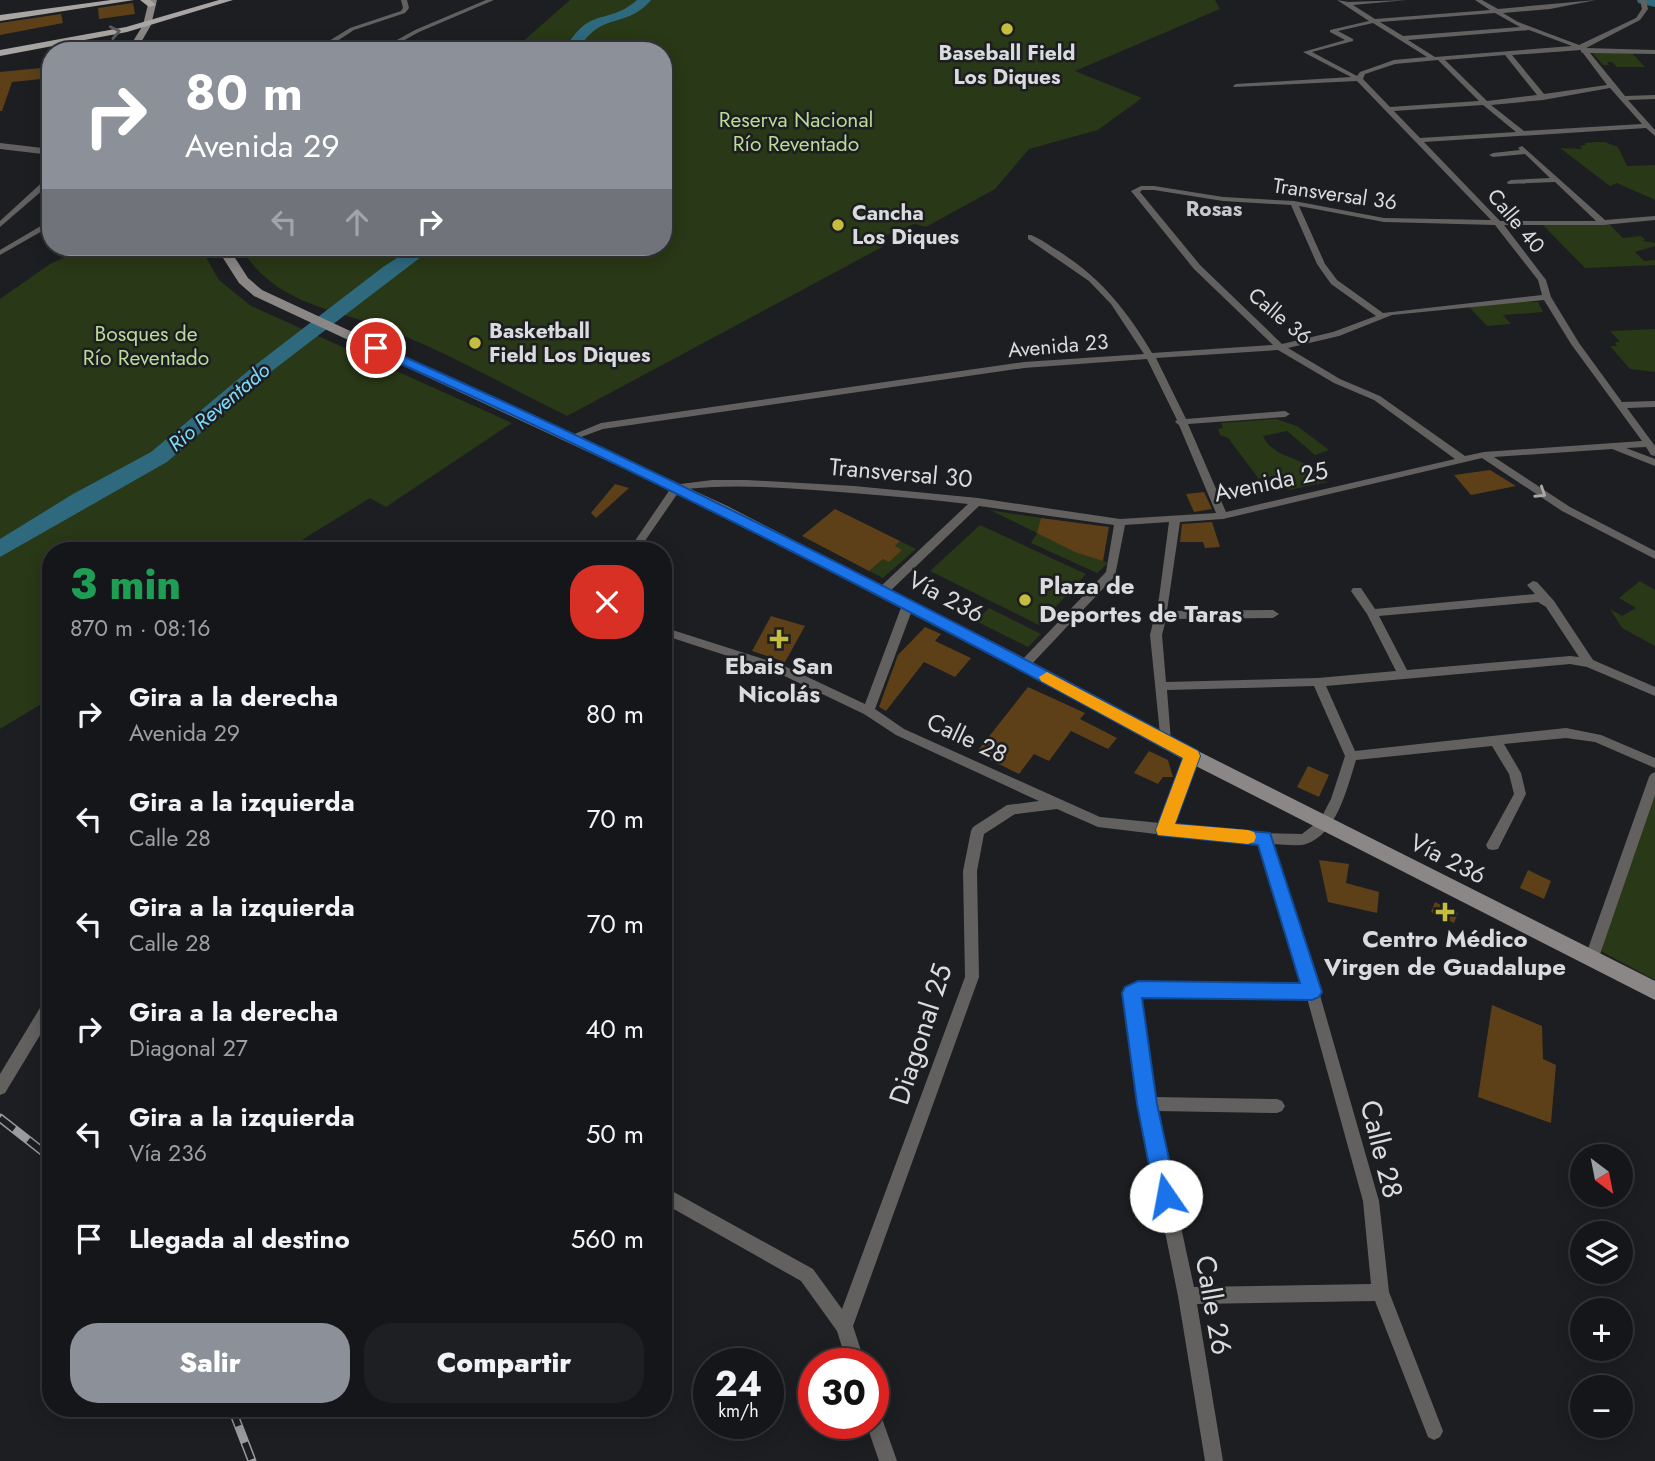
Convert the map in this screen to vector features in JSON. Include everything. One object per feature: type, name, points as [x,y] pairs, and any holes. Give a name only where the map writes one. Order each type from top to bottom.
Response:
[{"type":"main road","points":[[0,18],[130,0]]},
{"type":"main road","points":[[57,42],[146,25],[229,0]]},
{"type":"main road","points":[[136,42],[146,25],[150,2]]},
{"type":"main road","points":[[0,53],[42,45]]},
{"type":"main road","name":"Vía 236","points":[[228,256],[243,280],[258,293],[677,487],[883,591],[1192,756],[1655,990]]},
{"type":"street","points":[[331,42],[352,29],[403,12],[404,0]]},
{"type":"street","points":[[397,42],[491,0]]},
{"type":"street","points":[[1344,2],[1404,0]]},
{"type":"street","points":[[1479,0],[1494,12],[1582,49],[1655,134]]},
{"type":"street","points":[[1527,0],[1538,8]]},
{"type":"street","points":[[1376,21],[1538,8],[1593,0]]},
{"type":"street","points":[[1344,2],[1436,58],[1523,134]]},
{"type":"street","points":[[1582,49],[1638,19],[1644,12],[1644,2]]},
{"type":"street","name":"Calle 40","points":[[1376,21],[1332,31],[1351,40],[1306,52],[1359,79],[1420,139],[1497,222],[1542,280],[1547,297],[1575,344],[1651,449]]},
{"type":"street","points":[[1404,38],[1529,28]]},
{"type":"street","points":[[1394,62],[1582,49],[1655,52]]},
{"type":"street","points":[[1236,86],[1359,79],[1362,72],[1419,55],[1421,50]]},
{"type":"street","points":[[1507,53],[1543,97]]},
{"type":"street","points":[[1389,108],[1485,103],[1612,86]]},
{"type":"street","points":[[1623,98],[1655,97]]},
{"type":"street","points":[[1420,139],[1648,126]]},
{"type":"street","points":[[0,146],[42,151]]},
{"type":"street","points":[[1493,155],[1524,150],[1603,223]]},
{"type":"street","points":[[1511,183],[1557,180]]},
{"type":"street","points":[[0,225],[42,187]]},
{"type":"street","name":"Transversal 36","points":[[1137,189],[1154,188],[1223,200],[1294,203],[1384,220],[1603,223],[1655,218]]},
{"type":"street","name":"Calle 36","points":[[1137,189],[1135,191],[1197,267],[1280,347],[1337,381],[1377,398],[1465,461]]},
{"type":"street","points":[[1294,203],[1321,264],[1334,282],[1382,316]]},
{"type":"street","points":[[0,253],[42,227]]},
{"type":"street","points":[[1031,237],[1091,279],[1129,320],[1150,357],[1223,516]]},
{"type":"street","name":"Avenida 23","points":[[570,438],[601,426],[1024,365],[1280,347],[1336,334],[1390,313],[1547,297]]},
{"type":"street","points":[[1619,405],[1655,404]]},
{"type":"street","points":[[1180,422],[1285,414]]},
{"type":"street","name":"Avenida 25","points":[[1120,522],[1223,516],[1484,455],[1605,445],[1651,449]]},
{"type":"street","name":"Avenida 25","points":[[1605,445],[1655,463]]},
{"type":"street","points":[[1484,455],[1566,509],[1655,555]]},
{"type":"street","name":"Transversal 30","points":[[677,487],[700,484],[756,484],[978,501],[1120,522]]},
{"type":"street","points":[[639,542],[677,487]]},
{"type":"street","points":[[883,591],[978,501]]},
{"type":"street","points":[[1165,741],[1156,635],[1175,520]]},
{"type":"street","points":[[1024,665],[1111,573],[1120,522]]},
{"type":"street","points":[[1533,585],[1589,663]]},
{"type":"street","points":[[1357,591],[1372,613],[1403,674]]},
{"type":"street","points":[[1372,613],[1525,599],[1544,600]]},
{"type":"street","points":[[867,712],[908,605]]},
{"type":"street","points":[[1161,615],[1273,614]]},
{"type":"street","name":"Calle 28","points":[[672,634],[778,668],[867,712],[900,732],[1098,822],[1164,830],[1304,839],[1325,824]]},
{"type":"street","points":[[1162,686],[1318,682],[1570,660],[1589,663],[1655,692]]},
{"type":"street","points":[[1318,682],[1351,756],[1337,799],[1325,824]]},
{"type":"street","points":[[1351,756],[1566,733],[1597,738],[1655,763]]},
{"type":"street","points":[[1493,845],[1520,794],[1515,773],[1495,740]]},
{"type":"street","points":[[1164,830],[1192,756]]},
{"type":"street","points":[[1591,960],[1655,777]]},
{"type":"street","name":"Diagonal 25","points":[[844,1326],[972,977],[970,871],[978,831],[1013,809],[1056,804]]},
{"type":"street","name":"Calle 28","points":[[1264,838],[1312,992],[1371,1201],[1380,1292],[1434,1431]]},
{"type":"street","points":[[1132,993],[1138,989],[1312,992]]},
{"type":"street","name":"Calle 26","points":[[1132,993],[1147,1104],[1187,1296],[1214,1461]]},
{"type":"street","points":[[0,1088],[42,1018]]},
{"type":"street","points":[[1147,1104],[1277,1106]]},
{"type":"street","points":[[672,1199],[807,1275],[844,1326],[851,1348]]},
{"type":"street","points":[[1187,1296],[1380,1292]]},
{"type":"street","points":[[881,1439],[888,1461]]},
{"type":"green space","name":"Reserva Nacional Río Reventado","points":[[570,0],[1215,0],[1220,9],[1075,71],[1142,98],[1098,130],[1029,149],[995,189],[926,227],[914,224],[877,239],[886,245],[567,416],[416,341],[290,294],[272,282],[247,256],[672,256],[672,42],[522,42]]},
{"type":"green space","points":[[1590,50],[1630,51],[1645,67],[1617,67],[1612,62],[1603,65]]},
{"type":"green space","points":[[1605,142],[1618,147],[1627,166],[1655,165],[1655,200],[1617,183],[1610,186],[1560,148],[1582,149],[1580,146],[1586,145],[1585,143]]},
{"type":"green space","points":[[1542,224],[1609,224],[1623,238],[1641,236],[1645,239],[1643,241],[1655,243],[1655,246],[1635,252],[1644,261],[1655,260],[1655,265],[1585,268]]},
{"type":"green space","name":"Bosques de Río Reventado","points":[[68,256],[205,256],[219,280],[251,306],[512,423],[386,507],[370,498],[299,542],[42,542],[42,703],[0,729],[0,299],[50,264]]},
{"type":"green space","points":[[1538,302],[1543,312],[1503,315],[1511,324],[1487,326],[1469,307]]},
{"type":"green space","points":[[1655,329],[1655,372],[1630,369],[1610,346],[1617,346],[1615,342],[1620,342],[1610,331]]},
{"type":"green space","points":[[1276,419],[1297,426],[1329,450],[1315,455],[1287,431],[1263,436],[1267,443],[1278,452],[1304,463],[1327,482],[1289,490],[1277,475],[1259,479],[1228,438],[1220,435],[1218,429],[1223,428],[1221,423]]},
{"type":"green space","points":[[990,510],[1041,518],[1038,533],[1108,563],[1097,573],[1031,543],[1037,533]]},
{"type":"green space","name":"Plaza de Deportes de Taras","points":[[980,525],[1086,574],[1039,625],[930,571]]},
{"type":"green space","points":[[900,541],[916,549],[883,578],[869,571],[883,559],[902,550],[895,546]]},
{"type":"green space","points":[[1640,581],[1655,590],[1655,646],[1622,628],[1610,609],[1622,616],[1636,608],[1619,598]]},
{"type":"green space","points":[[989,608],[1041,634],[1028,647],[976,621]]},
{"type":"green space","points":[[1655,777],[1655,980],[1595,948]]},
{"type":"building","points":[[133,3],[135,14],[99,19],[98,8]]},
{"type":"building","points":[[61,14],[63,23],[0,35],[0,23]]},
{"type":"building","points":[[42,68],[42,79],[12,82],[0,111],[0,72]]},
{"type":"building","points":[[1490,470],[1516,486],[1471,495],[1454,475]]},
{"type":"building","points":[[615,484],[629,488],[596,518],[591,513]]},
{"type":"building","points":[[1204,492],[1212,509],[1194,512],[1186,494]]},
{"type":"building","points":[[835,509],[900,541],[895,546],[902,550],[889,562],[883,559],[869,571],[802,536]]},
{"type":"building","points":[[1041,518],[1109,527],[1103,561],[1075,552],[1037,533]]},
{"type":"building","points":[[1212,522],[1220,547],[1205,548],[1203,542],[1180,542],[1182,524]]},
{"type":"building","name":"Ebais San Nicolás","points":[[771,616],[805,626],[785,662],[752,651]]},
{"type":"building","points":[[925,627],[941,634],[935,641],[971,658],[955,677],[924,662],[886,711],[879,707],[898,655]]},
{"type":"building","points":[[1028,687],[1085,713],[1080,719],[1117,738],[1108,749],[1071,731],[1049,761],[1034,754],[1019,774],[976,753]]},
{"type":"building","points":[[1149,751],[1168,760],[1173,777],[1163,777],[1158,784],[1134,773]]},
{"type":"building","points":[[1308,766],[1329,775],[1319,797],[1297,787]]},
{"type":"building","points":[[1319,860],[1349,864],[1346,883],[1379,892],[1377,913],[1328,902]]},
{"type":"building","points":[[1528,870],[1551,881],[1544,899],[1520,888]]},
{"type":"building","name":"Centro Médico Virgen de Guadalupe","points":[[1435,902],[1458,913],[1454,923],[1431,912]]},
{"type":"building","points":[[1492,1005],[1542,1026],[1543,1059],[1556,1065],[1551,1123],[1478,1097]]},
{"type":"waterway","name":"Rio Reventado","points":[[576,42],[586,28],[594,23],[630,11],[645,0]]},
{"type":"waterway","points":[[1643,0],[1655,3]]},
{"type":"waterway","name":"Rio Reventado","points":[[0,549],[81,499],[159,457],[261,370],[412,256]]},
{"type":"railway","points":[[0,1118],[42,1151]]},
{"type":"railway","points":[[235,1417],[252,1461]]},
{"type":"slow traffic","points":[[1047,677],[1192,756],[1164,830],[1248,837]]},
{"type":"place","name":"Baseball Field Los Diques","points":[[1007,29]]},
{"type":"place","name":"Cancha Los Diques","points":[[838,225]]},
{"type":"place","name":"Basketball Field Los Diques","points":[[475,343]]},
{"type":"place","name":"Plaza de Deportes de Taras","points":[[1025,600]]},
{"type":"place","name":"Ebais San Nicolás","points":[[779,639]]},
{"type":"place","name":"Centro Médico Virgen de Guadalupe","points":[[1445,912]]},
{"type":"district","name":"Rosas","points":[[1214,209]]},
{"type":"route","points":[[376,348],[722,509],[1024,665],[1192,756],[1164,830],[1264,838],[1312,992],[1138,989],[1132,993],[1147,1104],[1166,1196]]}]
